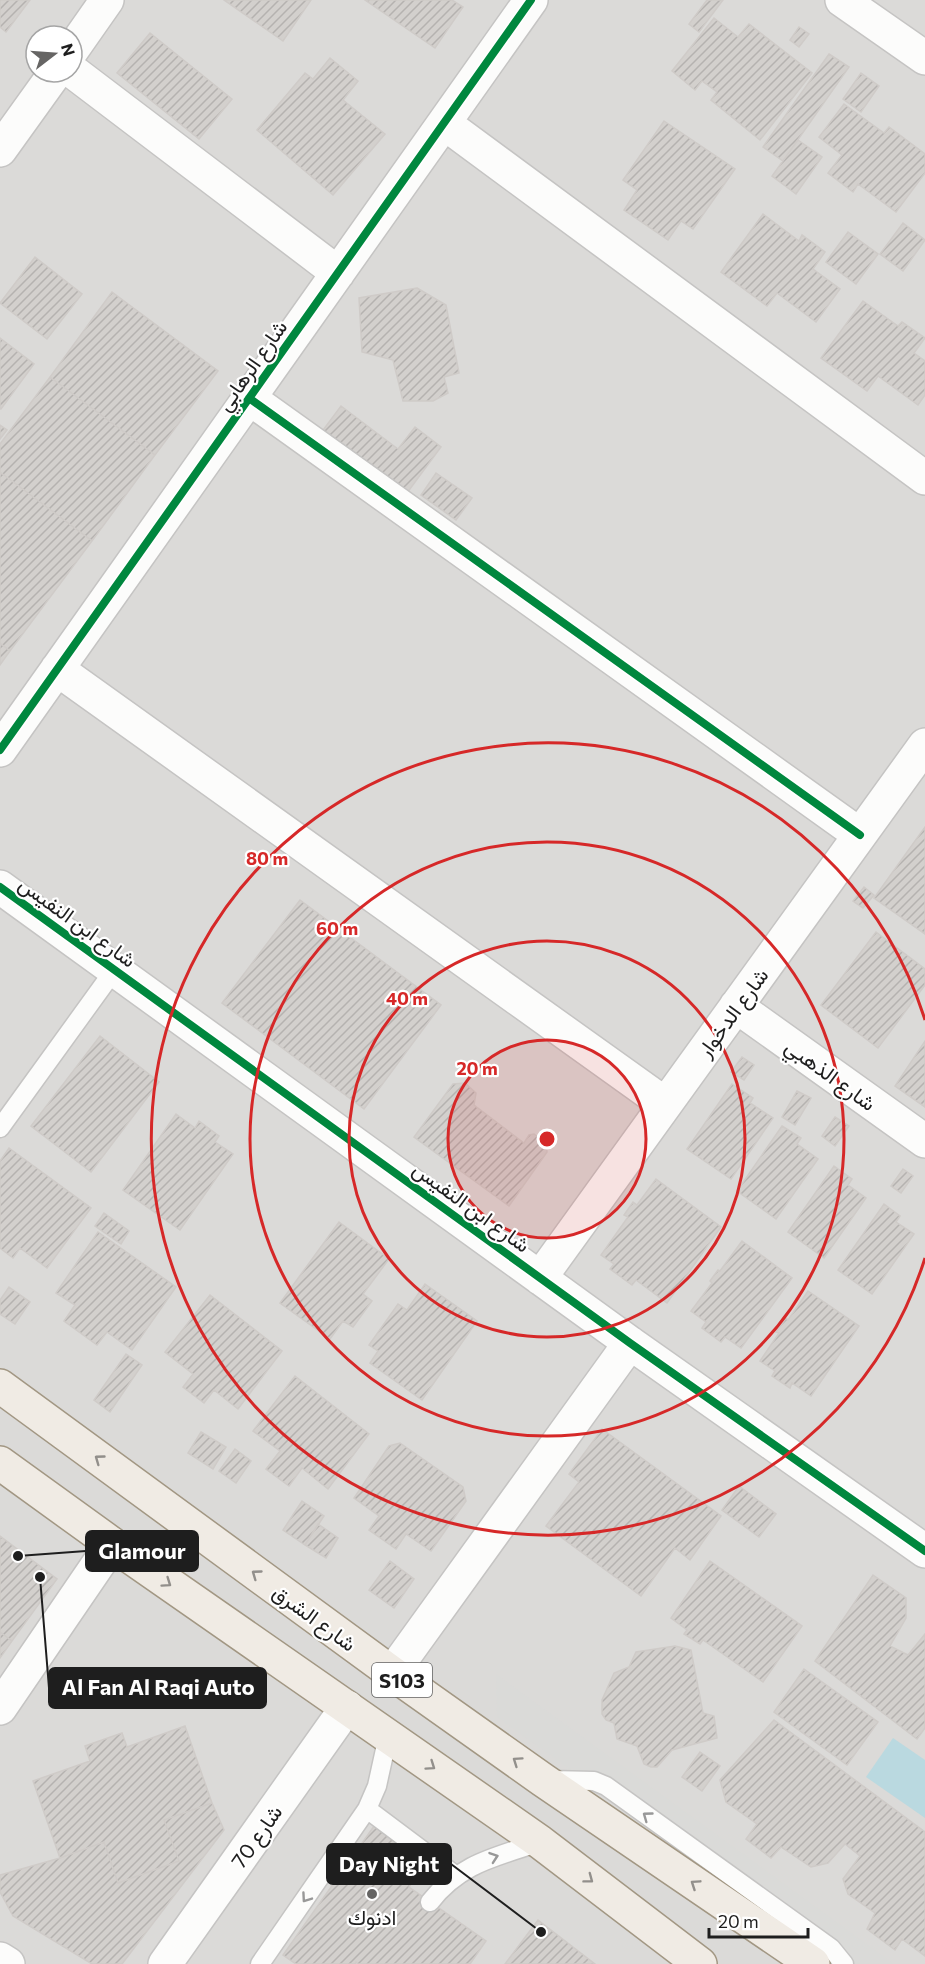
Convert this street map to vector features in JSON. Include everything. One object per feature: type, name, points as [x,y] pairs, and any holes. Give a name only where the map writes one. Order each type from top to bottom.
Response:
[{"type":"main road","name":"شارع الشرق","points":[[0,1386],[392,1673],[543,1780],[813,1964]]},
{"type":"main road","name":"S103","points":[[0,1463],[112,1544],[540,1842],[700,1964]]},
{"type":"street","points":[[84,33],[107,0]]},
{"type":"street","name":"شارع الرهابي","points":[[0,750],[531,0]]},
{"type":"street","points":[[842,0],[925,58]]},
{"type":"street","points":[[84,80],[338,273]]},
{"type":"street","points":[[0,149],[47,84]]},
{"type":"street","points":[[444,123],[925,478]]},
{"type":"street","points":[[249,398],[860,835]]},
{"type":"street","points":[[57,669],[665,1104]]},
{"type":"street","name":"شارع الدخوار","points":[[540,1278],[925,745]]},
{"type":"street","name":"شارع ابن النفيس","points":[[0,887],[630,1343],[925,1551]]},
{"type":"street","name":"شارع الذهبي","points":[[736,1006],[925,1141]]},
{"type":"street","points":[[392,1673],[630,1343]]},
{"type":"street","points":[[0,1708],[112,1544]]},
{"type":"street","name":"شارع 70","points":[[165,1964],[347,1707]]},
{"type":"street","points":[[0,1959],[8,1964]]},
{"type":"lane","points":[[0,1128],[115,969]]},
{"type":"lane","points":[[260,1964],[367,1809],[377,1786],[388,1736]]},
{"type":"lane","points":[[543,1780],[594,1781],[606,1786],[831,1948],[844,1964]]},
{"type":"lane","points":[[367,1809],[455,1875]]},
{"type":"lane","points":[[430,1902],[455,1875],[475,1864],[540,1842]]},
{"type":"shaded area","points":[[0,0],[925,0],[925,1964],[0,1964]]},
{"type":"shaded area","points":[[496,1674],[893,1964],[841,1964],[497,1717]]},
{"type":"water","points":[[893,1738],[925,1760],[925,1818],[866,1777]]},
{"type":"building","points":[[0,0],[30,0],[6,32],[0,27]]},
{"type":"building","points":[[224,0],[311,0],[283,41]]},
{"type":"building","points":[[365,0],[452,0],[463,7],[435,48]]},
{"type":"building","points":[[707,0],[723,0],[699,32],[689,24]]},
{"type":"building","points":[[714,18],[738,37],[749,24],[812,73],[760,140],[711,100],[717,92],[702,81],[695,90],[672,71]]},
{"type":"building","points":[[799,27],[809,34],[799,47],[790,40]]},
{"type":"building","points":[[150,33],[232,99],[199,139],[117,73]]},
{"type":"building","points":[[829,54],[849,67],[783,161],[763,147]]},
{"type":"building","points":[[330,58],[358,81],[343,100],[385,134],[333,195],[257,130],[305,73],[313,79]]},
{"type":"building","points":[[861,73],[879,86],[861,112],[843,99]]},
{"type":"building","points":[[844,104],[884,133],[889,127],[925,154],[925,173],[896,212],[858,184],[853,192],[828,173],[842,155],[819,137]]},
{"type":"building","points":[[664,121],[735,169],[693,229],[681,221],[668,240],[624,210],[637,190],[623,180]]},
{"type":"building","points":[[798,140],[822,157],[796,194],[772,176]]},
{"type":"building","points":[[763,214],[799,241],[802,235],[825,252],[813,269],[840,289],[816,322],[777,293],[767,306],[721,272]]},
{"type":"building","points":[[903,223],[925,240],[903,271],[880,254]]},
{"type":"building","points":[[848,232],[878,254],[856,284],[826,262]]},
{"type":"building","points":[[35,257],[82,294],[47,339],[0,303]]},
{"type":"building","points":[[417,288],[446,305],[459,373],[444,377],[448,393],[433,401],[403,401],[393,360],[362,352],[359,298]]},
{"type":"building","points":[[112,292],[218,371],[155,455],[50,377]]},
{"type":"building","points":[[863,301],[898,326],[902,322],[925,338],[914,353],[925,361],[925,395],[918,405],[878,376],[867,391],[821,358]]},
{"type":"building","points":[[0,338],[34,364],[1,409],[0,409]]},
{"type":"building","points":[[50,377],[155,455],[92,541],[0,472],[0,444]]},
{"type":"building","points":[[341,406],[398,449],[415,427],[441,447],[407,493],[323,430]]},
{"type":"building","points":[[0,425],[7,430],[0,439]]},
{"type":"building","points":[[0,472],[92,541],[10,651],[0,643]]},
{"type":"building","points":[[436,473],[472,498],[456,520],[421,495]]},
{"type":"building","points":[[0,643],[10,651],[0,665]]},
{"type":"building","points":[[925,827],[925,934],[874,898]]},
{"type":"building","points":[[864,887],[874,895],[863,908],[853,901]]},
{"type":"building","points":[[300,900],[441,1005],[364,1109],[222,1003]]},
{"type":"building","points":[[876,932],[925,969],[925,985],[878,1048],[821,1005]]},
{"type":"building","points":[[100,1036],[159,1082],[91,1172],[31,1126]]},
{"type":"building","points":[[925,1041],[925,1107],[895,1086]]},
{"type":"building","points":[[742,1057],[754,1065],[744,1080],[731,1072]]},
{"type":"building","points":[[465,1083],[476,1093],[474,1105],[524,1143],[529,1135],[534,1134],[546,1143],[547,1152],[509,1206],[414,1137],[453,1084]]},
{"type":"building","points":[[732,1084],[753,1098],[750,1103],[773,1118],[731,1179],[687,1149]]},
{"type":"building","points":[[797,1091],[811,1098],[795,1125],[782,1117]]},
{"type":"building","points":[[176,1114],[195,1128],[199,1121],[219,1136],[215,1142],[233,1154],[180,1230],[123,1190]]},
{"type":"building","points":[[835,1117],[849,1126],[835,1146],[822,1136]]},
{"type":"building","points":[[782,1126],[801,1138],[797,1144],[818,1159],[776,1219],[737,1191]]},
{"type":"building","points":[[9,1148],[91,1208],[47,1268],[20,1248],[13,1258],[0,1248],[0,1161]]},
{"type":"building","points":[[834,1166],[852,1179],[848,1185],[866,1198],[824,1258],[788,1232]]},
{"type":"building","points":[[903,1169],[913,1176],[901,1193],[891,1186]]},
{"type":"building","points":[[656,1179],[721,1227],[667,1303],[636,1280],[632,1285],[610,1269],[614,1264],[601,1255],[628,1217],[624,1215],[633,1202],[637,1205]]},
{"type":"building","points":[[884,1204],[900,1216],[896,1222],[914,1234],[872,1294],[838,1270]]},
{"type":"building","points":[[104,1213],[129,1231],[121,1244],[95,1226]]},
{"type":"building","points":[[339,1222],[389,1259],[363,1294],[372,1301],[353,1327],[343,1321],[330,1339],[280,1303]]},
{"type":"building","points":[[98,1232],[176,1287],[132,1350],[107,1332],[97,1345],[64,1321],[75,1305],[56,1293]]},
{"type":"building","points":[[742,1241],[792,1278],[741,1348],[725,1337],[721,1342],[702,1328],[706,1322],[691,1311],[712,1283],[710,1281],[718,1270],[720,1271]]},
{"type":"building","points":[[425,1284],[477,1321],[422,1400],[370,1363],[378,1351],[369,1345],[398,1304],[407,1310]]},
{"type":"building","points":[[9,1287],[30,1302],[15,1324],[0,1314],[0,1300]]},
{"type":"building","points":[[808,1291],[859,1326],[811,1396],[792,1383],[790,1388],[772,1376],[775,1371],[760,1361],[779,1333],[776,1332],[786,1318],[788,1320]]},
{"type":"building","points":[[210,1295],[282,1351],[238,1409],[214,1390],[204,1403],[183,1387],[193,1374],[165,1352]]},
{"type":"building","points":[[126,1354],[142,1365],[110,1412],[94,1400]]},
{"type":"building","points":[[295,1376],[369,1434],[328,1489],[302,1468],[289,1486],[266,1469],[280,1451],[253,1431]]},
{"type":"building","points":[[602,1429],[721,1516],[690,1560],[675,1548],[641,1596],[546,1526],[579,1482],[569,1474]]},
{"type":"building","points":[[201,1432],[226,1447],[213,1469],[188,1453]]},
{"type":"building","points":[[400,1443],[463,1487],[466,1501],[431,1551],[406,1534],[396,1549],[369,1530],[379,1516],[354,1498],[389,1446]]},
{"type":"building","points":[[235,1449],[251,1461],[236,1483],[219,1471]]},
{"type":"building","points":[[739,1486],[776,1514],[759,1537],[722,1510]]},
{"type":"building","points":[[302,1501],[324,1516],[305,1545],[283,1530]]},
{"type":"building","points":[[318,1524],[338,1538],[326,1558],[305,1545]]},
{"type":"building","points":[[0,1536],[57,1579],[12,1641],[0,1632]]},
{"type":"building","points":[[390,1561],[414,1579],[394,1608],[369,1590]]},
{"type":"building","points":[[710,1561],[802,1626],[763,1682],[703,1640],[700,1644],[684,1634],[687,1630],[671,1618]]},
{"type":"building","points":[[873,1575],[906,1598],[906,1618],[890,1646],[908,1655],[925,1634],[925,1728],[917,1739],[815,1661]]},
{"type":"building","points":[[0,1632],[12,1641],[0,1658]]},
{"type":"building","points":[[675,1646],[691,1650],[703,1713],[714,1716],[717,1738],[672,1750],[657,1767],[651,1767],[644,1764],[637,1746],[617,1739],[614,1723],[606,1720],[602,1714],[602,1700],[614,1673],[629,1667],[636,1652]]},
{"type":"building","points":[[804,1669],[878,1722],[847,1765],[774,1712]]},
{"type":"building","points":[[774,1720],[925,1832],[925,1956],[902,1939],[895,1950],[867,1929],[875,1913],[848,1894],[843,1879],[860,1856],[845,1844],[828,1863],[811,1867],[781,1847],[771,1858],[746,1839],[757,1824],[726,1802],[720,1780]]},
{"type":"building","points":[[185,1726],[212,1803],[164,1820],[179,1861],[118,1883],[104,1842],[60,1858],[33,1781],[90,1761],[85,1746],[122,1733],[127,1747]]},
{"type":"building","points":[[700,1752],[720,1766],[702,1791],[682,1777]]},
{"type":"building","points":[[212,1803],[224,1830],[122,1964],[92,1964],[13,1916],[0,1892],[0,1875],[60,1858],[104,1842],[118,1883],[179,1861],[164,1820]]},
{"type":"building","name":"ادنوك","points":[[374,1826],[426,1863],[409,1887],[486,1941],[470,1964],[358,1964],[356,1962],[355,1964],[296,1964],[283,1955]]},
{"type":"building","points":[[538,1920],[595,1964],[505,1964]]},
{"type":"cycle path","points":[[0,750],[531,0]]},
{"type":"cycle path","points":[[249,398],[860,835]]},
{"type":"cycle path","points":[[0,887],[630,1343],[925,1551]]},
{"type":"place","name":"Glamour","points":[[18,1556]]},
{"type":"place","name":"Al Fan Al Raqi Auto","points":[[40,1577]]},
{"type":"place","name":"ادنوك","points":[[372,1894]]},
{"type":"place","name":"Day Night","points":[[541,1932]]}]
